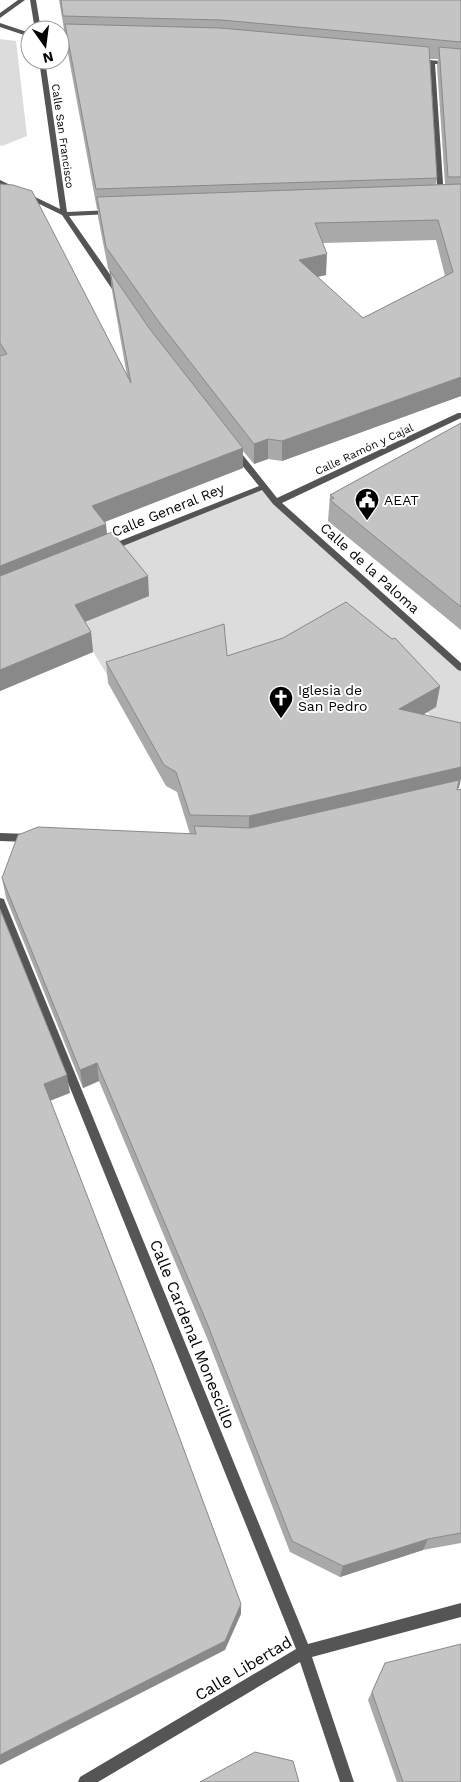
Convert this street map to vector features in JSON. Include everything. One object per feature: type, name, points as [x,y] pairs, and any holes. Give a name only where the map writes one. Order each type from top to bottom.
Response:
[{"type":"street","points":[[0,16],[22,0]]},
{"type":"street","points":[[33,0],[36,20]]},
{"type":"street","points":[[0,25],[20,32]]},
{"type":"street","points":[[70,38],[88,39]]},
{"type":"street","points":[[413,61],[461,65]]},
{"type":"street","points":[[432,63],[441,201]]},
{"type":"street","name":"Calle San Francisco","points":[[43,70],[64,214]]},
{"type":"street","points":[[0,182],[64,214],[124,212]]},
{"type":"street","points":[[9,195],[28,196]]},
{"type":"street","points":[[431,202],[451,201]]},
{"type":"street","points":[[64,214],[126,304]]},
{"type":"street","name":"Calle Ramón y Cajal","points":[[276,502],[461,415]]},
{"type":"street","name":"Calle de la Paloma","points":[[233,448],[276,502],[461,668]]},
{"type":"street","name":"Calle General Rey","points":[[98,553],[263,487]]},
{"type":"street","points":[[0,837],[40,838]]},
{"type":"street","name":"Calle Cardenal Monescillo","points":[[0,902],[304,1652],[347,1782]]},
{"type":"street","name":"Calle Libertad","points":[[85,1782],[304,1652],[461,1610]]},
{"type":"shaded area","points":[[0,39],[16,41],[27,136],[2,146],[0,145]]},
{"type":"shaded area","points":[[263,487],[461,667],[461,745],[427,712],[310,644],[109,678],[77,625],[149,596],[116,546]]},
{"type":"building","points":[[61,0],[461,0],[461,42],[221,20],[63,16]]},
{"type":"building","points":[[70,24],[221,28],[429,47],[437,178],[96,189],[70,51]]},
{"type":"building","points":[[439,47],[461,49],[461,177],[448,177]]},
{"type":"building","points":[[0,184],[13,185],[32,191],[131,383],[110,271],[149,328],[243,448],[92,506],[106,524],[0,566],[0,356],[7,354],[0,343]]},
{"type":"building","points":[[461,184],[461,377],[282,441],[268,439],[254,444],[159,322],[106,247],[97,197]],"holes":[[[438,220],[453,272],[363,318],[299,260],[327,254],[315,223]]]},
{"type":"building","points":[[461,423],[461,607],[330,500],[334,498],[330,495]]},
{"type":"building","points":[[112,532],[148,576],[75,605],[91,632],[0,670],[0,576]]},
{"type":"building","name":"Iglesia de San Pedro","points":[[346,602],[392,639],[395,638],[440,686],[399,709],[461,723],[461,767],[249,816],[190,815],[176,772],[164,765],[106,662],[224,624],[227,656],[283,638]]},
{"type":"building","points":[[459,780],[457,790],[461,789],[461,1533],[428,1539],[343,1566],[292,1541],[207,1323],[97,1063],[80,1070],[2,878],[18,835],[38,827],[196,834],[194,826],[250,828]]},
{"type":"building","points":[[0,909],[67,1075],[44,1084],[153,1366],[241,1604],[225,1641],[0,1755]]},
{"type":"building","points":[[461,1644],[461,1782],[403,1782],[372,1692],[385,1663]]},
{"type":"building","points":[[255,1752],[293,1761],[299,1782],[200,1782]]},
{"type":"place","name":"AEAT","points":[[367,521]]},
{"type":"place","name":"Iglesia de San Pedro","points":[[281,719]]}]
